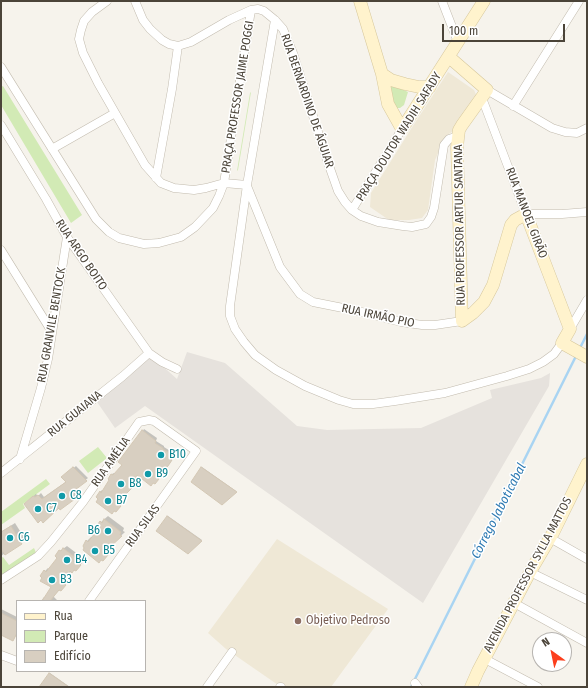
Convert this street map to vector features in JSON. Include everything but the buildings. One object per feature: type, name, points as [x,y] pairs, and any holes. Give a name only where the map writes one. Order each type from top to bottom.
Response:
[{"type":"street","points":[[108,1],[92,12],[84,21],[79,39],[83,53],[145,165],[156,178],[167,186],[194,190],[224,184],[247,185]]},
{"type":"street","points":[[135,1],[143,20],[150,29],[162,40],[169,44],[178,46],[191,42],[229,20],[251,10]]},
{"type":"street","points":[[360,1],[382,74],[388,104],[402,129]]},
{"type":"street","points":[[442,1],[458,42]]},
{"type":"street","name":"PRAÇA DOUTOR WADIH SAFADY","points":[[458,136],[449,139],[444,145],[434,208],[431,217],[426,224],[412,227],[378,222],[361,216],[352,210],[484,1]]},
{"type":"street","points":[[513,106],[579,1]]},
{"type":"street","name":"RUA BERNARDINO DE ÁGUIAR","points":[[251,10],[264,11],[275,20],[282,29],[293,53],[338,191],[352,210]]},
{"type":"street","name":"PRAÇA PROFESSOR JAIME POGGI","points":[[1,69],[96,219],[109,232],[119,238],[144,244],[159,242],[181,236],[195,227],[213,208],[224,184],[251,10]]},
{"type":"street","name":"PRAÇA PROFESSOR JAIME POGGI","points":[[275,20],[247,185],[230,306],[230,316],[235,329],[255,355],[293,380],[339,400],[353,404],[373,404],[444,392],[507,376],[529,369],[543,362],[567,346]]},
{"type":"street","points":[[156,178],[178,46]]},
{"type":"street","points":[[449,57],[485,94],[513,106],[552,128],[565,132],[577,132],[587,128]]},
{"type":"street","points":[[382,74],[391,80],[405,84],[419,87],[430,87]]},
{"type":"street","name":"RUA PROFESSOR ARTUR SANTANA","points":[[462,321],[457,147],[458,136],[462,125],[485,94]]},
{"type":"street","name":"RUA MANOEL GIRÃO","points":[[485,94],[526,214],[570,329]]},
{"type":"street","points":[[52,149],[115,113]]},
{"type":"street","name":"RUA ARGO BOITO","points":[[1,125],[46,199],[67,237],[149,353],[177,370]]},
{"type":"street","name":"RUA IRMÃO PIO","points":[[247,185],[280,267],[300,294],[313,302],[401,322],[435,325],[462,321]]},
{"type":"street","points":[[462,321],[484,302],[493,285],[511,225],[515,220],[526,214],[587,212]]},
{"type":"street","name":"RUA GRANVILE BENTOCK","points":[[20,459],[41,388],[51,346],[67,237]]},
{"type":"street","points":[[2,252],[52,332]]},
{"type":"street","points":[[587,300],[570,329],[567,346],[587,357]]},
{"type":"street","name":"RUA GUAIANA","points":[[1,473],[123,376],[149,353]]},
{"type":"street","name":"RUA AMÉLIA","points":[[1,580],[38,556],[51,542],[83,502],[139,422],[148,420],[154,421],[196,451]]},
{"type":"street","name":"RUA SILAS","points":[[90,600],[196,451]]},
{"type":"street","name":"AVENIDA PROFESSOR SYLLA MATTOS","points":[[471,687],[530,572],[550,538],[587,464]]},
{"type":"street","points":[[550,538],[587,558]]},
{"type":"street","points":[[530,572],[587,600]]},
{"type":"street","points":[[514,603],[587,643]]},
{"type":"street","points":[[207,687],[232,652]]},
{"type":"street","points":[[1,656],[16,661]]},
{"type":"street","points":[[485,659],[538,687]]},
{"type":"shaded area","points":[[448,72],[474,90],[478,99],[456,129],[446,136],[435,160],[428,210],[422,218],[409,220],[389,220],[370,207],[371,193]]},
{"type":"shaded area","points":[[187,352],[225,363],[297,426],[327,430],[421,428],[492,398],[490,390],[541,378],[550,373],[549,386],[423,603],[145,406],[115,428],[95,399],[149,354],[177,379]]},
{"type":"shaded area","name":"Objetivo Pedroso","points":[[277,539],[388,609],[331,687],[281,687],[226,649],[208,633]]},
{"type":"green space","points":[[389,83],[408,92],[404,105],[400,108],[394,108]]},
{"type":"green space","points":[[3,86],[82,215],[71,223],[1,105],[1,87]]},
{"type":"green space","points":[[251,92],[238,170],[237,171],[250,93]]},
{"type":"green space","points":[[98,447],[107,458],[88,473],[79,461]]},
{"type":"green space","points":[[46,479],[50,484],[23,504],[25,508],[1,525],[1,512]]},
{"type":"green space","points":[[34,548],[37,555],[1,579],[1,558],[3,557],[9,565]]},
{"type":"waterway","name":"Córrego Jaboticabal","points":[[580,348],[587,334]]},
{"type":"waterway","name":"Córrego Jaboticabal","points":[[411,687],[577,354]]},
{"type":"place","name":"B10","points":[[161,455]]},
{"type":"place","name":"B9","points":[[148,474]]},
{"type":"place","name":"B8","points":[[121,484]]},
{"type":"place","name":"C8","points":[[62,496]]},
{"type":"place","name":"B7","points":[[108,501]]},
{"type":"place","name":"C7","points":[[38,509]]},
{"type":"place","name":"B6","points":[[108,531]]},
{"type":"place","name":"C6","points":[[10,538]]},
{"type":"place","name":"B5","points":[[95,551]]},
{"type":"place","name":"B4","points":[[67,560]]},
{"type":"place","name":"B3","points":[[52,580]]},
{"type":"place","name":"Objetivo Pedroso","points":[[298,621]]}]
